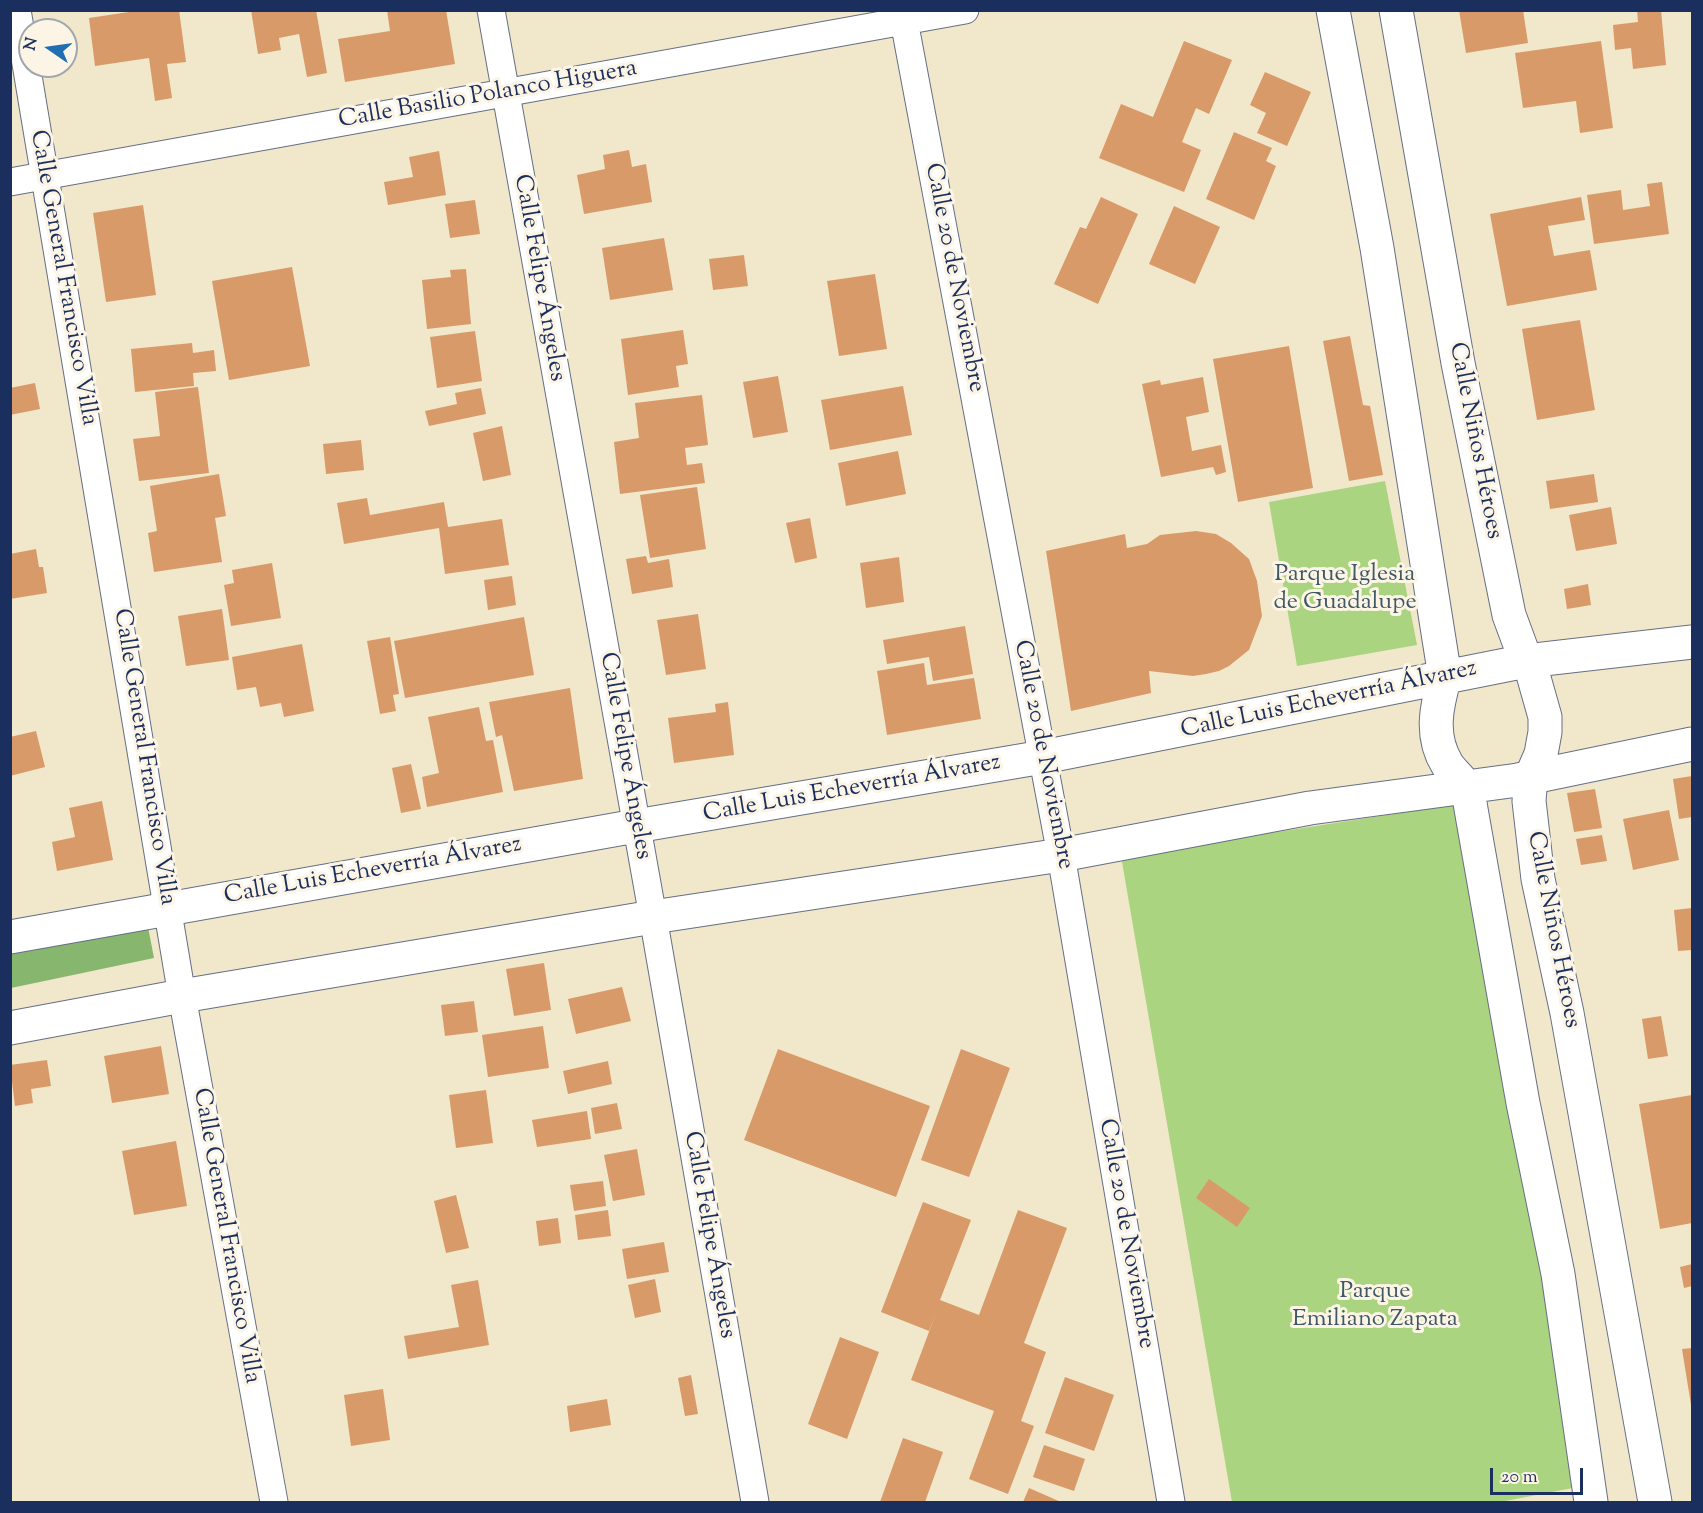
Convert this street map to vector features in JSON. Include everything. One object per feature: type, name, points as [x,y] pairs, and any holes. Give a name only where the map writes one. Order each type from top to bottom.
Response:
[{"type":"street","name":"Calle General Francisco Villa","points":[[17,10],[182,996],[274,1503]]},
{"type":"street","name":"Calle Felipe Ángeles","points":[[491,10],[755,1503]]},
{"type":"street","name":"Calle Basilio Polanco Higuera","points":[[10,182],[505,93],[903,16],[965,10]]},
{"type":"street","points":[[1333,10],[1379,259],[1445,677],[1435,717],[1437,742],[1447,764],[1465,787],[1485,881],[1523,1103],[1558,1274],[1591,1503]]},
{"type":"street","name":"Calle Niños Héroes","points":[[1396,10],[1458,363],[1509,615],[1532,671],[1545,717],[1541,754],[1531,777],[1529,801],[1538,879],[1567,1013],[1655,1503]]},
{"type":"street","name":"Calle 20 de Noviembre","points":[[903,16],[1061,855],[1171,1503]]},
{"type":"street","name":"Calle Luis Echeverría Álvarez","points":[[10,937],[636,826],[1043,757],[1526,661],[1692,642]]},
{"type":"street","points":[[10,1028],[182,996],[653,917],[1061,855],[1310,808],[1531,777],[1692,744]]},
{"type":"green space","name":"Parque Iglesia de Guadalupe","points":[[1385,481],[1417,645],[1297,666],[1269,502]]},
{"type":"green space","name":"Parque Emiliano Zapata","points":[[1465,803],[1583,1486],[1500,1502],[1232,1502],[1121,856]]},
{"type":"green space","points":[[147,922],[154,958],[11,988],[11,949]]},
{"type":"building","points":[[142,10],[179,10],[186,62],[167,64],[172,98],[155,101],[149,58],[95,66],[89,18]]},
{"type":"building","points":[[251,10],[316,10],[327,73],[307,77],[299,34],[279,38],[281,50],[258,54]]},
{"type":"building","points":[[387,10],[446,10],[455,64],[345,82],[338,39],[390,31]]},
{"type":"building","points":[[1459,10],[1523,10],[1528,43],[1466,53]]},
{"type":"building","points":[[1637,10],[1661,10],[1666,65],[1633,69],[1631,48],[1615,50],[1613,25],[1638,22]]},
{"type":"building","points":[[1184,41],[1232,60],[1209,114],[1196,108],[1182,142],[1201,150],[1184,192],[1099,158],[1121,104],[1153,117]]},
{"type":"building","points":[[1601,41],[1613,128],[1580,133],[1576,101],[1523,108],[1515,53]]},
{"type":"building","points":[[1265,72],[1311,92],[1287,146],[1257,133],[1266,113],[1250,105]]},
{"type":"building","points":[[1234,132],[1272,148],[1266,161],[1276,166],[1254,220],[1206,199]]},
{"type":"building","points":[[629,150],[632,167],[646,164],[652,202],[584,214],[577,175],[605,169],[603,155]]},
{"type":"building","points":[[439,151],[446,195],[388,205],[384,182],[413,177],[409,157]]},
{"type":"building","points":[[1662,182],[1669,234],[1594,244],[1587,195],[1621,190],[1623,210],[1650,206],[1647,184]]},
{"type":"building","points":[[1101,197],[1138,214],[1098,304],[1054,284],[1080,227],[1086,229]]},
{"type":"building","points":[[1581,197],[1585,220],[1548,226],[1554,256],[1590,250],[1597,290],[1507,306],[1490,214]]},
{"type":"building","points":[[475,200],[480,234],[450,238],[445,204]]},
{"type":"building","points":[[143,205],[156,295],[106,302],[93,213]]},
{"type":"building","points":[[1174,206],[1220,227],[1195,284],[1149,264]]},
{"type":"building","points":[[664,238],[673,290],[610,300],[602,248]]},
{"type":"building","points":[[744,255],[748,286],[713,290],[709,259]]},
{"type":"building","points":[[292,267],[310,366],[229,380],[212,281]]},
{"type":"building","points":[[466,269],[471,324],[427,329],[422,280],[451,277],[450,270]]},
{"type":"building","points":[[875,274],[887,349],[839,356],[827,281]]},
{"type":"building","points":[[1580,320],[1595,410],[1537,420],[1522,329]]},
{"type":"building","points":[[683,330],[688,364],[676,366],[679,387],[628,395],[621,339]]},
{"type":"building","points":[[475,331],[482,381],[437,388],[430,337]]},
{"type":"building","points":[[1350,336],[1363,405],[1370,406],[1383,475],[1349,481],[1323,341]]},
{"type":"building","points":[[192,343],[193,353],[214,350],[216,371],[193,373],[194,386],[135,392],[131,349]]},
{"type":"building","points":[[1289,346],[1313,488],[1238,502],[1213,359]]},
{"type":"building","points":[[778,376],[788,432],[753,438],[743,382]]},
{"type":"building","points":[[1203,377],[1209,412],[1186,417],[1192,451],[1221,445],[1226,472],[1216,475],[1213,467],[1161,477],[1142,384],[1160,380],[1161,385]]},
{"type":"building","points":[[35,383],[40,409],[10,415],[10,388]]},
{"type":"building","points":[[903,386],[912,435],[830,450],[821,400]]},
{"type":"building","points":[[198,387],[209,473],[139,481],[133,439],[160,436],[155,392]]},
{"type":"building","points":[[481,388],[486,414],[429,426],[425,411],[457,404],[455,393]]},
{"type":"building","points":[[702,395],[708,445],[685,448],[687,465],[702,463],[705,483],[620,494],[614,442],[639,438],[635,403]]},
{"type":"building","points":[[502,426],[511,475],[483,481],[473,433]]},
{"type":"building","points":[[361,440],[364,470],[326,474],[323,444]]},
{"type":"building","points":[[898,451],[906,494],[846,506],[838,463]]},
{"type":"building","points":[[219,474],[226,516],[215,518],[222,562],[154,572],[148,533],[157,531],[150,486]]},
{"type":"building","points":[[1594,474],[1598,502],[1550,509],[1546,481]]},
{"type":"building","points":[[697,487],[706,549],[650,558],[640,495]]},
{"type":"building","points":[[367,498],[370,515],[444,502],[448,527],[502,519],[509,565],[445,574],[439,528],[344,544],[337,503]]},
{"type":"building","points":[[1611,507],[1617,544],[1576,551],[1569,515]]},
{"type":"building","points":[[810,518],[817,558],[795,563],[786,523]]},
{"type":"building","points":[[1196,531],[1216,534],[1231,543],[1249,559],[1257,581],[1262,616],[1249,650],[1229,666],[1206,674],[1193,676],[1149,671],[1151,693],[1071,711],[1046,551],[1125,534],[1127,548],[1147,544],[1160,535]]},
{"type":"building","points":[[36,549],[39,567],[43,567],[47,593],[10,599],[10,554]]},
{"type":"building","points":[[646,556],[648,563],[669,559],[673,587],[632,594],[626,559]]},
{"type":"building","points":[[899,557],[904,602],[866,608],[860,563]]},
{"type":"building","points":[[272,563],[281,618],[231,626],[224,585],[234,583],[232,570]]},
{"type":"building","points":[[512,576],[516,605],[488,610],[484,580]]},
{"type":"building","points":[[1588,584],[1591,605],[1567,609],[1564,589]]},
{"type":"building","points":[[222,609],[229,660],[186,666],[178,616]]},
{"type":"building","points":[[698,614],[706,669],[666,675],[657,620]]},
{"type":"building","points":[[524,617],[534,675],[405,698],[394,641]]},
{"type":"building","points":[[965,626],[973,674],[933,681],[929,657],[887,664],[883,640]]},
{"type":"building","points":[[390,637],[399,694],[393,695],[396,711],[380,714],[367,641]]},
{"type":"building","points":[[302,644],[314,711],[284,717],[281,703],[260,707],[256,687],[237,690],[232,657]]},
{"type":"building","points":[[924,663],[927,685],[974,678],[981,719],[887,735],[877,671]]},
{"type":"building","points":[[570,688],[583,779],[514,791],[502,735],[496,737],[489,702]]},
{"type":"building","points":[[728,702],[734,755],[674,763],[668,718],[716,712],[715,704]]},
{"type":"building","points":[[479,707],[486,741],[493,740],[503,792],[427,807],[422,777],[439,773],[428,717]]},
{"type":"building","points":[[36,731],[45,767],[10,776],[10,737]]},
{"type":"building","points":[[411,764],[421,809],[401,813],[392,768]]},
{"type":"building","points":[[1692,776],[1692,817],[1679,819],[1673,779]]},
{"type":"building","points":[[1595,789],[1602,828],[1574,832],[1567,793]]},
{"type":"building","points":[[102,801],[113,860],[57,871],[52,842],[75,837],[69,808]]},
{"type":"building","points":[[1669,810],[1679,860],[1633,870],[1623,819]]},
{"type":"building","points":[[1602,835],[1607,861],[1581,865],[1576,839]]},
{"type":"building","points":[[1692,908],[1692,950],[1678,951],[1674,910]]},
{"type":"building","points":[[544,963],[551,1010],[514,1016],[506,969]]},
{"type":"building","points":[[622,987],[631,1021],[576,1034],[568,999]]},
{"type":"building","points":[[474,1001],[478,1032],[445,1036],[441,1005]]},
{"type":"building","points":[[1661,1016],[1668,1056],[1648,1059],[1642,1019]]},
{"type":"building","points":[[543,1026],[549,1068],[488,1077],[482,1035]]},
{"type":"building","points":[[161,1046],[169,1094],[112,1103],[104,1056]]},
{"type":"building","points":[[778,1049],[930,1106],[896,1197],[744,1140]]},
{"type":"building","points":[[961,1049],[1010,1068],[969,1177],[921,1160]]},
{"type":"building","points":[[47,1060],[51,1086],[31,1089],[33,1103],[15,1106],[10,1065]]},
{"type":"building","points":[[608,1061],[612,1084],[568,1094],[563,1071]]},
{"type":"building","points":[[486,1090],[493,1143],[456,1148],[449,1095]]},
{"type":"building","points":[[1692,1095],[1692,1223],[1660,1229],[1639,1104]]},
{"type":"building","points":[[617,1103],[622,1129],[595,1134],[591,1108]]},
{"type":"building","points":[[587,1111],[591,1139],[537,1147],[532,1120]]},
{"type":"building","points":[[176,1141],[187,1206],[134,1215],[122,1151]]},
{"type":"building","points":[[637,1149],[645,1195],[613,1201],[604,1155]]},
{"type":"building","points":[[1209,1179],[1250,1208],[1237,1227],[1196,1198]]},
{"type":"building","points":[[603,1181],[606,1206],[574,1211],[570,1185]]},
{"type":"building","points":[[456,1195],[469,1248],[446,1253],[434,1201]]},
{"type":"building","points":[[923,1202],[971,1220],[940,1300],[979,1315],[1018,1210],[1067,1228],[1024,1343],[1046,1352],[1021,1421],[1034,1426],[1008,1494],[969,1479],[994,1411],[911,1380],[936,1313],[929,1331],[881,1312]]},
{"type":"building","points":[[608,1210],[611,1236],[578,1240],[575,1215]]},
{"type":"building","points":[[558,1218],[561,1243],[539,1246],[536,1221]]},
{"type":"building","points":[[664,1242],[669,1272],[627,1279],[622,1249]]},
{"type":"building","points":[[1692,1264],[1692,1286],[1684,1288],[1680,1267]]},
{"type":"building","points":[[655,1279],[661,1312],[635,1318],[628,1285]]},
{"type":"building","points":[[478,1280],[489,1345],[408,1359],[404,1336],[459,1327],[451,1285]]},
{"type":"building","points":[[840,1337],[879,1352],[847,1439],[808,1424]]},
{"type":"building","points":[[1692,1348],[1692,1405],[1691,1405],[1682,1349]]},
{"type":"building","points":[[691,1375],[698,1414],[685,1416],[678,1378]]},
{"type":"building","points":[[1065,1377],[1114,1395],[1094,1451],[1045,1433]]},
{"type":"building","points":[[383,1389],[390,1440],[351,1446],[344,1395]]},
{"type":"building","points":[[607,1399],[611,1425],[570,1432],[567,1406]]},
{"type":"building","points":[[903,1438],[943,1452],[925,1502],[880,1502]]},
{"type":"building","points":[[1044,1445],[1085,1459],[1074,1491],[1033,1477]]},
{"type":"building","points":[[1029,1488],[1061,1502],[1023,1502]]}]
